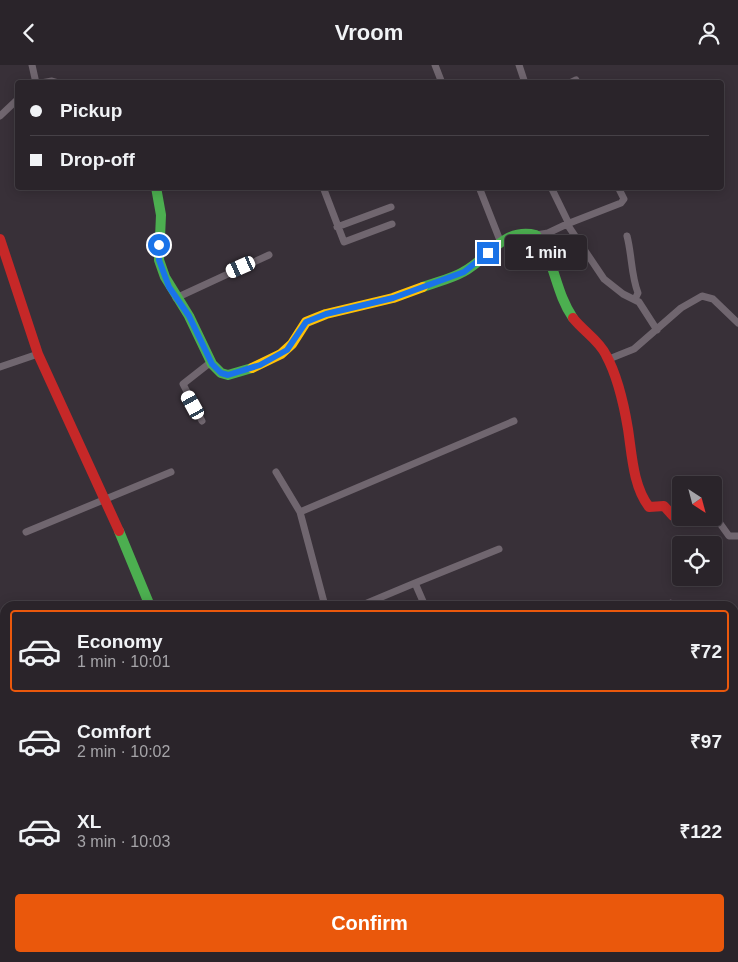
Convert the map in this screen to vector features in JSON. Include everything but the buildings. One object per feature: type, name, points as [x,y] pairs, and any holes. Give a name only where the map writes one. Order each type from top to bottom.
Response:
[{"type":"street","points":[[32,65],[35,80]]},
{"type":"street","points":[[435,65],[441,80]]},
{"type":"street","points":[[518,65],[524,80]]},
{"type":"street","points":[[0,116],[15,102]]},
{"type":"street","points":[[157,190],[161,215],[159,260],[165,277],[176,298],[189,316],[216,370],[228,375],[260,365],[287,350],[306,322],[326,314],[393,298],[464,272],[501,243],[524,232],[536,235],[548,233],[621,203],[624,199],[620,190]]},
{"type":"street","points":[[324,190],[344,243],[392,224]]},
{"type":"street","points":[[480,190],[501,243]]},
{"type":"street","points":[[552,190],[568,224],[604,279],[623,294],[635,299],[643,306],[657,329]]},
{"type":"street","points":[[337,227],[391,207]]},
{"type":"street","points":[[536,235],[558,275],[568,310],[574,320],[600,344],[609,359],[624,407],[632,458],[643,500],[649,507],[664,506],[672,514]]},
{"type":"street","points":[[626,236],[632,253],[633,279],[638,295],[635,299]]},
{"type":"street","points":[[0,239],[38,355],[106,500],[148,601]]},
{"type":"street","points":[[176,298],[269,255]]},
{"type":"street","points":[[609,359],[634,349],[681,308],[702,297],[713,299],[738,323]]},
{"type":"street","points":[[0,367],[38,355]]},
{"type":"street","points":[[202,421],[183,384],[211,362]]},
{"type":"street","points":[[300,512],[514,421]]},
{"type":"street","points":[[26,532],[171,472]]},
{"type":"street","points":[[276,472],[300,512],[324,601]]},
{"type":"street","points":[[721,526],[728,536],[738,536]]},
{"type":"street","points":[[372,601],[499,549]]},
{"type":"street","points":[[415,583],[423,601]]},
{"type":"traffic: fast","points":[[157,190],[161,215],[159,260],[165,277],[189,316],[212,364],[221,373],[228,375],[252,368]]},
{"type":"traffic: fast","points":[[423,287],[463,272],[505,240],[524,234],[536,235],[547,255],[562,298],[573,318]]},
{"type":"traffic: fast","points":[[119,531],[148,601]]},
{"type":"traffic: slow","points":[[252,368],[281,354],[292,344],[306,322],[326,314],[393,298],[423,287]]},
{"type":"traffic: jam","points":[[0,239],[38,354],[119,531]]},
{"type":"traffic: jam","points":[[573,318],[603,350],[614,372],[625,410],[636,480],[644,499],[649,507],[664,506],[672,515]]},
{"type":"route","points":[[159,245],[159,260],[169,287],[189,316],[216,370],[228,375],[260,365],[287,350],[306,322],[326,314],[376,303],[409,293],[470,269],[488,253]]}]
